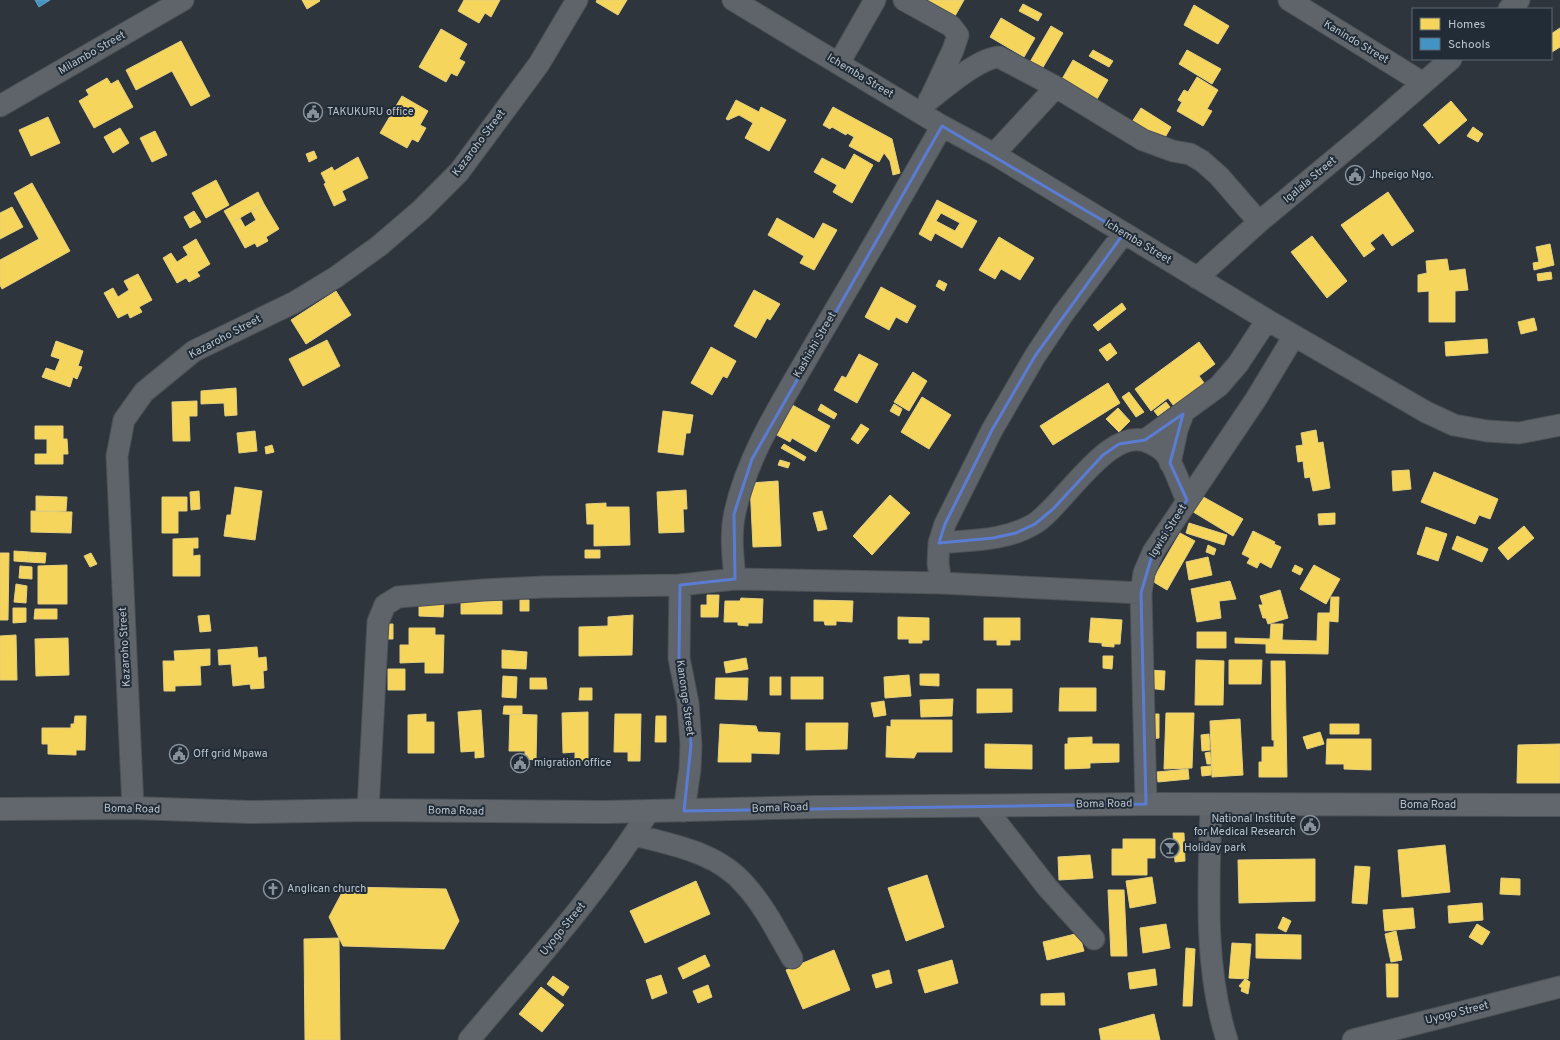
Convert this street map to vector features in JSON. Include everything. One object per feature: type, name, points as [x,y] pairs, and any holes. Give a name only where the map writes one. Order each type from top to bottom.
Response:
[{"type":"main road","name":"Boma Road","points":[[0,809],[133,808],[250,812],[368,810],[649,812],[817,807],[1146,804],[1560,805]]},
{"type":"street","name":"Milambo Street","points":[[0,106],[183,0]]},
{"type":"street","name":"Kazaroho Street","points":[[133,808],[117,456],[124,420],[144,392],[194,351],[295,302],[336,277],[378,246],[422,210],[459,172],[539,64],[577,0]]},
{"type":"street","name":"Ichemba Street","points":[[733,0],[839,63],[926,107],[942,126],[994,154],[1267,320],[1426,412],[1454,425],[1487,431],[1519,433],[1560,424]]},
{"type":"street","points":[[839,63],[875,0]]},
{"type":"street","points":[[904,0],[951,26],[958,35],[953,50],[926,107]]},
{"type":"street","name":"Kanindo Street","points":[[1289,0],[1423,83]]},
{"type":"street","points":[[1510,8],[1519,0]]},
{"type":"street","points":[[926,107],[992,57],[1005,59],[1056,87],[1143,140],[1173,151],[1190,154],[1202,161],[1219,176],[1259,222]]},
{"type":"street","name":"Igalala Street","points":[[1197,278],[1259,222],[1360,138],[1450,60]]},
{"type":"street","points":[[994,154],[1056,87]]},
{"type":"street","name":"Kashishi Street","points":[[735,579],[732,544],[734,514],[752,459],[784,398],[942,126]]},
{"type":"street","points":[[941,583],[938,563],[939,543],[945,524],[992,430],[1031,362],[1064,314],[1124,233]]},
{"type":"street","points":[[1144,440],[1183,414],[1219,386],[1229,376],[1267,320]]},
{"type":"street","name":"Igwisi Street","points":[[1146,804],[1141,593],[1144,573],[1153,552],[1256,399],[1294,336]]},
{"type":"street","points":[[1170,462],[1177,430],[1183,414]]},
{"type":"street","points":[[939,543],[993,538],[1016,533],[1035,524],[1053,509],[1088,469],[1103,455],[1119,444],[1134,440],[1144,440],[1164,452],[1188,500]]},
{"type":"street","points":[[368,810],[378,622],[385,605],[398,597],[483,590],[680,585],[735,579],[941,583],[1141,593]]},
{"type":"street","name":"Kanonge Street","points":[[680,585],[679,658],[688,703],[690,733],[690,769],[684,811]]},
{"type":"street","points":[[1211,804],[1208,889],[1211,947],[1216,994],[1228,1040]]},
{"type":"street","points":[[984,806],[1047,887],[1094,939]]},
{"type":"street","name":"Uyogo Street","points":[[469,1040],[564,929],[634,835],[649,812]]},
{"type":"street","points":[[634,835],[683,847],[714,860],[730,871],[746,886],[769,919],[792,958]]},
{"type":"street","name":"Uyogo Street","points":[[1353,1040],[1560,987]]},
{"type":"highlighted area","points":[[942,126],[1124,233],[1035,356],[992,430],[945,524],[939,543],[993,538],[1016,533],[1035,524],[1053,509],[1103,455],[1119,444],[1145,440],[1183,414],[1170,463],[1187,500],[1153,552],[1141,593],[1146,804],[684,811],[691,745],[688,703],[679,658],[680,585],[735,579],[734,514],[752,459]]},
{"type":"building: Homes","points":[[302,0],[319,0],[320,1],[307,9]]},
{"type":"building: Homes","points":[[464,0],[500,0],[491,17],[485,13],[479,23],[458,11]]},
{"type":"building: Homes","points":[[597,0],[627,0],[618,15],[596,2]]},
{"type":"building: Homes","points":[[927,0],[964,0],[955,16]]},
{"type":"building: Homes","points":[[1023,4],[1042,14],[1038,21],[1019,11]]},
{"type":"building: Homes","points":[[1194,5],[1229,26],[1218,44],[1184,25]]},
{"type":"building: Homes","points":[[1001,18],[1035,38],[1024,57],[990,37]]},
{"type":"building: Homes","points":[[1051,26],[1063,33],[1042,69],[1030,62]]},
{"type":"building: Homes","points":[[1560,28],[1560,47],[1552,52],[1552,33]]},
{"type":"building: Homes","points":[[441,29],[467,44],[459,59],[465,62],[457,76],[451,73],[446,82],[419,67]]},
{"type":"building: Homes","points":[[181,41],[210,96],[191,106],[172,71],[136,90],[126,70]]},
{"type":"building: Homes","points":[[1093,50],[1113,61],[1109,67],[1089,56]]},
{"type":"building: Homes","points":[[1187,50],[1221,69],[1212,84],[1179,64]]},
{"type":"building: Homes","points":[[1073,60],[1108,80],[1097,99],[1062,79]]},
{"type":"building: Homes","points":[[1197,77],[1218,90],[1207,109],[1212,111],[1203,126],[1177,111],[1182,102],[1178,100],[1184,90],[1188,92]]},
{"type":"building: Homes","points":[[107,78],[111,84],[118,80],[133,107],[94,128],[79,101],[89,95],[86,90]]},
{"type":"building: Homes","points":[[402,96],[428,111],[420,125],[426,128],[418,142],[412,139],[407,148],[380,133]]},
{"type":"building: Homes","points":[[736,100],[759,112],[761,107],[786,120],[769,151],[745,138],[753,123],[739,115],[728,120],[726,119]]},
{"type":"building: Homes","points":[[1451,101],[1467,120],[1439,144],[1423,125]]},
{"type":"building: Homes","points":[[833,107],[892,139],[900,173],[893,175],[890,161],[884,153],[879,162],[849,146],[854,137],[847,133],[846,135],[832,127],[830,129],[823,125]]},
{"type":"building: Homes","points":[[1141,108],[1171,127],[1163,141],[1132,122]]},
{"type":"building: Homes","points":[[48,117],[60,143],[31,156],[19,130]]},
{"type":"building: Homes","points":[[1473,127],[1483,134],[1478,142],[1467,136]]},
{"type":"building: Homes","points":[[120,128],[129,143],[113,153],[104,137]]},
{"type":"building: Homes","points":[[155,131],[167,155],[152,162],[140,138]]},
{"type":"building: Homes","points":[[314,151],[317,158],[309,162],[306,154]]},
{"type":"building: Homes","points":[[854,154],[873,165],[852,203],[833,192],[837,185],[814,172],[822,158],[845,170]]},
{"type":"building: Homes","points":[[358,157],[368,178],[342,191],[346,200],[334,206],[324,184],[326,183],[321,173],[332,167],[334,171]]},
{"type":"building: Homes","points":[[216,180],[229,205],[206,218],[192,193]]},
{"type":"building: Homes","points":[[32,183],[70,251],[2,289],[0,285],[0,260],[39,239],[14,193]]},
{"type":"building: Homes","points":[[258,192],[264,204],[231,223],[224,211]]},
{"type":"building: Homes","points":[[1388,192],[1414,231],[1392,246],[1383,233],[1370,243],[1375,249],[1364,257],[1341,225]]},
{"type":"building: Homes","points":[[937,200],[977,221],[962,248],[935,233],[931,241],[919,234]],"holes":[[[941,213],[960,223],[955,231],[936,221]]]},
{"type":"building: Homes","points":[[264,204],[279,229],[266,237],[268,241],[257,247],[255,243],[245,248],[231,223],[240,218],[245,227],[256,220],[251,211]]},
{"type":"building: Homes","points":[[12,207],[23,227],[0,239],[0,213]]},
{"type":"building: Homes","points":[[194,211],[201,222],[190,228],[184,217]]},
{"type":"building: Homes","points":[[777,218],[814,239],[823,223],[837,230],[814,270],[800,263],[804,256],[768,235]]},
{"type":"building: Homes","points":[[1312,236],[1347,281],[1327,298],[1291,252]]},
{"type":"building: Homes","points":[[999,237],[1034,258],[1020,280],[1001,269],[995,279],[979,270]]},
{"type":"building: Homes","points":[[196,239],[210,264],[197,272],[200,276],[189,282],[186,278],[177,283],[163,258],[171,253],[177,262],[188,255],[183,247]]},
{"type":"building: Homes","points":[[1550,244],[1554,265],[1534,270],[1533,263],[1539,262],[1536,247]]},
{"type":"building: Homes","points":[[1447,259],[1449,271],[1465,269],[1468,290],[1455,291],[1455,322],[1429,322],[1429,291],[1418,292],[1418,275],[1427,273],[1426,261]]},
{"type":"building: Homes","points":[[1551,272],[1552,279],[1538,281],[1537,274]]},
{"type":"building: Homes","points":[[138,274],[152,300],[139,307],[142,312],[130,318],[128,313],[118,318],[104,293],[113,288],[118,297],[129,290],[124,281]]},
{"type":"building: Homes","points":[[939,280],[947,284],[944,291],[936,286]]},
{"type":"building: Homes","points":[[881,287],[916,306],[907,323],[896,317],[889,330],[865,317]]},
{"type":"building: Homes","points":[[754,290],[780,304],[770,320],[767,318],[756,338],[734,326]]},
{"type":"building: Homes","points":[[336,291],[351,315],[306,344],[291,320]]},
{"type":"building: Homes","points":[[1122,303],[1126,309],[1098,331],[1093,325]]},
{"type":"building: Homes","points":[[1534,318],[1537,330],[1521,334],[1518,322]]},
{"type":"building: Homes","points":[[1487,339],[1488,353],[1446,356],[1445,342]]},
{"type":"building: Homes","points":[[327,340],[340,366],[303,386],[289,359]]},
{"type":"building: Homes","points":[[56,341],[83,351],[78,366],[82,367],[77,379],[73,377],[70,387],[42,377],[46,368],[55,371],[60,359],[51,356]]},
{"type":"building: Homes","points":[[1199,342],[1215,364],[1199,376],[1207,387],[1176,409],[1168,398],[1151,411],[1135,389]]},
{"type":"building: Homes","points":[[1110,343],[1117,353],[1107,361],[1099,350]]},
{"type":"building: Homes","points":[[711,347],[736,361],[727,378],[723,376],[712,395],[691,383]]},
{"type":"building: Homes","points":[[859,354],[878,364],[857,403],[834,390],[842,376],[846,378]]},
{"type":"building: Homes","points":[[913,372],[927,381],[909,411],[894,402]]},
{"type":"building: Homes","points":[[1108,383],[1120,403],[1053,445],[1040,426]]},
{"type":"building: Homes","points":[[236,388],[237,415],[225,416],[224,403],[201,404],[201,391]]},
{"type":"building: Homes","points":[[1129,392],[1144,412],[1136,417],[1122,397]]},
{"type":"building: Homes","points":[[922,397],[951,415],[929,449],[901,432]]},
{"type":"building: Homes","points":[[197,401],[197,416],[189,416],[190,441],[173,441],[172,402]]},
{"type":"building: Homes","points":[[787,402],[830,426],[816,452],[792,438],[790,442],[775,434]]},
{"type":"building: Homes","points":[[1166,402],[1170,407],[1158,416],[1154,411]]},
{"type":"building: Homes","points":[[821,404],[837,414],[834,419],[818,410]]},
{"type":"building: Homes","points":[[894,404],[902,409],[899,416],[890,411]]},
{"type":"building: Homes","points":[[1118,408],[1130,421],[1119,432],[1106,419]]},
{"type":"building: Homes","points":[[663,411],[693,415],[690,433],[686,433],[683,455],[658,452]]},
{"type":"building: Homes","points":[[861,424],[869,429],[858,444],[851,439]]},
{"type":"building: Homes","points":[[35,426],[63,426],[63,439],[67,439],[68,454],[63,454],[63,464],[35,464],[35,454],[47,454],[47,439],[35,439]]},
{"type":"building: Homes","points":[[1316,430],[1318,443],[1323,442],[1330,488],[1313,491],[1310,477],[1305,478],[1303,461],[1298,462],[1296,446],[1303,445],[1301,433]]},
{"type":"building: Homes","points":[[255,431],[257,451],[239,453],[237,433]]},
{"type":"building: Homes","points":[[784,444],[806,457],[804,461],[781,448]]},
{"type":"building: Homes","points":[[272,445],[274,452],[266,454],[265,447]]},
{"type":"building: Homes","points":[[780,460],[790,463],[788,468],[778,465]]},
{"type":"building: Homes","points":[[1409,470],[1411,489],[1393,491],[1392,471]]},
{"type":"building: Homes","points":[[1434,472],[1498,499],[1490,519],[1479,515],[1475,524],[1421,502]]},
{"type":"building: Homes","points":[[778,481],[781,546],[753,547],[750,483]]},
{"type":"building: Homes","points":[[235,487],[262,491],[255,540],[224,536],[227,515],[231,515]]},
{"type":"building: Homes","points":[[686,490],[687,509],[683,509],[684,532],[659,533],[657,492]]},
{"type":"building: Homes","points":[[199,491],[200,509],[191,510],[190,492]]},
{"type":"building: Homes","points":[[1198,494],[1243,519],[1233,536],[1190,510]]},
{"type":"building: Homes","points":[[890,495],[910,513],[872,555],[853,536]]},
{"type":"building: Homes","points":[[36,496],[67,497],[66,511],[36,511]]},
{"type":"building: Homes","points":[[162,497],[187,497],[187,511],[178,511],[178,533],[162,533]]},
{"type":"building: Homes","points":[[606,503],[606,507],[629,507],[630,545],[594,546],[594,524],[587,524],[586,504]]},
{"type":"building: Homes","points":[[31,511],[72,512],[71,533],[31,532]]},
{"type":"building: Homes","points":[[822,511],[827,529],[818,531],[813,513]]},
{"type":"building: Homes","points":[[1335,513],[1335,524],[1319,525],[1318,514]]},
{"type":"building: Homes","points":[[1189,523],[1227,535],[1224,545],[1186,533]]},
{"type":"building: Homes","points":[[1524,526],[1534,538],[1508,560],[1498,548]]},
{"type":"building: Homes","points":[[1426,527],[1447,534],[1438,561],[1417,554]]},
{"type":"building: Homes","points":[[1253,531],[1275,542],[1274,544],[1281,547],[1271,568],[1260,562],[1257,568],[1247,563],[1250,558],[1242,554]]},
{"type":"building: Homes","points":[[1180,533],[1195,541],[1167,590],[1152,581]]},
{"type":"building: Homes","points":[[1457,536],[1488,549],[1482,562],[1452,549]]},
{"type":"building: Homes","points":[[198,538],[198,548],[193,548],[193,556],[200,555],[200,576],[173,576],[173,539]]},
{"type":"building: Homes","points":[[1208,545],[1216,549],[1214,555],[1206,552]]},
{"type":"building: Homes","points":[[585,550],[600,550],[600,558],[585,558]]},
{"type":"building: Homes","points":[[14,551],[29,552],[28,562],[14,561]]},
{"type":"building: Homes","points":[[29,552],[46,553],[45,563],[28,562]]},
{"type":"building: Homes","points":[[0,553],[9,553],[8,620],[0,620]]},
{"type":"building: Homes","points":[[91,553],[97,564],[90,567],[84,556]]},
{"type":"building: Homes","points":[[1208,557],[1212,575],[1189,580],[1186,562]]},
{"type":"building: Homes","points":[[67,565],[67,604],[38,604],[38,566]]},
{"type":"building: Homes","points":[[1295,565],[1303,569],[1300,575],[1292,571]]},
{"type":"building: Homes","points":[[1314,565],[1340,579],[1326,604],[1300,589]]},
{"type":"building: Homes","points":[[20,566],[32,567],[32,579],[19,578]]},
{"type":"building: Homes","points":[[1230,581],[1236,599],[1219,601],[1221,618],[1197,622],[1191,589]]},
{"type":"building: Homes","points":[[16,584],[27,586],[26,603],[14,602]]},
{"type":"building: Homes","points":[[1280,590],[1288,618],[1268,624],[1266,618],[1263,618],[1259,605],[1263,605],[1260,596]]},
{"type":"building: Homes","points":[[707,595],[719,595],[718,617],[701,617],[701,605],[707,605]]},
{"type":"building: Homes","points":[[1331,597],[1339,597],[1338,622],[1329,621],[1328,654],[1266,653],[1266,644],[1235,643],[1235,638],[1270,639],[1271,624],[1283,624],[1282,640],[1317,641],[1318,613],[1330,613]]},
{"type":"building: Homes","points":[[741,598],[763,599],[762,623],[748,623],[748,626],[738,625],[738,622],[724,622],[725,601],[740,601]]},
{"type":"building: Homes","points":[[520,600],[529,600],[529,611],[520,611]]},
{"type":"building: Homes","points":[[814,600],[853,601],[852,622],[836,621],[836,625],[825,625],[824,621],[814,621]]},
{"type":"building: Homes","points":[[419,601],[444,601],[443,617],[419,616]]},
{"type":"building: Homes","points":[[461,601],[502,601],[502,614],[461,614]]},
{"type":"building: Homes","points":[[13,608],[26,608],[26,622],[13,623]]},
{"type":"building: Homes","points":[[35,609],[57,609],[57,619],[34,619]]},
{"type":"building: Homes","points":[[209,615],[211,631],[200,632],[198,616]]},
{"type":"building: Homes","points":[[633,615],[632,655],[579,656],[579,627],[608,626],[608,617]]},
{"type":"building: Homes","points":[[898,617],[929,618],[929,640],[922,640],[922,643],[909,643],[909,639],[898,639]]},
{"type":"building: Homes","points":[[984,618],[1020,618],[1020,640],[1010,640],[1010,645],[997,645],[997,640],[984,640]]},
{"type":"building: Homes","points":[[1091,618],[1122,620],[1120,644],[1114,644],[1114,647],[1102,646],[1102,643],[1089,642]]},
{"type":"building: Homes","points":[[387,624],[393,624],[393,639],[387,639]]},
{"type":"building: Homes","points":[[409,628],[435,628],[435,635],[444,635],[443,673],[425,673],[425,662],[400,663],[400,645],[409,645]]},
{"type":"building: Homes","points":[[1197,632],[1226,632],[1226,648],[1197,648]]},
{"type":"building: Homes","points":[[16,635],[17,680],[0,680],[0,636]]},
{"type":"building: Homes","points":[[68,638],[69,675],[36,676],[35,639]]},
{"type":"building: Homes","points":[[257,647],[258,658],[266,657],[267,670],[263,671],[264,688],[251,689],[250,684],[233,686],[231,664],[219,665],[218,650]]},
{"type":"building: Homes","points":[[210,649],[210,665],[200,666],[201,685],[175,686],[175,691],[164,691],[163,661],[175,661],[174,651]]},
{"type":"building: Homes","points":[[502,650],[527,652],[526,669],[502,668]]},
{"type":"building: Homes","points":[[1103,656],[1113,656],[1112,669],[1103,668]]},
{"type":"building: Homes","points":[[746,658],[748,669],[726,673],[724,662]]},
{"type":"building: Homes","points":[[1196,660],[1224,661],[1223,705],[1195,705]]},
{"type":"building: Homes","points":[[1229,660],[1262,660],[1261,684],[1229,684]]},
{"type":"building: Homes","points":[[1271,661],[1285,661],[1287,777],[1259,777],[1259,762],[1262,762],[1262,747],[1274,747],[1274,740],[1272,740]]},
{"type":"building: Homes","points":[[388,669],[405,669],[405,690],[388,690]]},
{"type":"building: Homes","points":[[1149,670],[1165,671],[1164,690],[1148,688]]},
{"type":"building: Homes","points":[[920,674],[939,674],[939,686],[920,685]]},
{"type":"building: Homes","points":[[909,675],[911,696],[885,698],[884,677]]},
{"type":"building: Homes","points":[[503,676],[517,677],[516,698],[502,697]]},
{"type":"building: Homes","points":[[770,677],[781,677],[781,695],[770,695]]},
{"type":"building: Homes","points":[[791,677],[823,677],[823,699],[791,699]]},
{"type":"building: Homes","points":[[530,678],[546,678],[547,689],[530,689]]},
{"type":"building: Homes","points":[[716,678],[748,678],[747,700],[715,699]]},
{"type":"building: Homes","points":[[580,688],[592,688],[592,700],[579,700]]},
{"type":"building: Homes","points":[[1060,688],[1096,688],[1096,711],[1059,711]]},
{"type":"building: Homes","points":[[977,689],[1012,689],[1012,712],[977,713]]},
{"type":"building: Homes","points":[[953,699],[952,716],[921,717],[920,700]]},
{"type":"building: Homes","points":[[884,701],[886,715],[874,717],[871,703]]},
{"type":"building: Homes","points":[[504,706],[522,706],[522,715],[503,714]]},
{"type":"building: Homes","points":[[481,710],[484,757],[475,758],[475,751],[461,752],[458,712]]},
{"type":"building: Homes","points":[[588,712],[588,761],[575,761],[575,752],[563,753],[562,713]]},
{"type":"building: Homes","points":[[1166,713],[1194,713],[1192,768],[1164,769]]},
{"type":"building: Homes","points":[[426,714],[426,722],[434,722],[434,753],[408,753],[408,715]]},
{"type":"building: Homes","points":[[510,714],[537,715],[536,760],[525,759],[525,751],[509,751]]},
{"type":"building: Homes","points":[[615,714],[641,714],[640,761],[628,761],[628,752],[614,752]]},
{"type":"building: Homes","points":[[1150,714],[1159,714],[1159,738],[1150,739]]},
{"type":"building: Homes","points":[[75,716],[86,716],[85,750],[76,750],[76,755],[48,754],[48,744],[42,744],[42,728],[71,728],[71,724],[74,724]]},
{"type":"building: Homes","points":[[656,716],[666,716],[666,742],[655,742]]},
{"type":"building: Homes","points":[[1240,719],[1243,775],[1212,777],[1210,721]]},
{"type":"building: Homes","points":[[891,720],[952,720],[952,752],[917,752],[914,758],[886,757],[887,726],[891,727]]},
{"type":"building: Homes","points":[[806,723],[848,723],[847,749],[806,750]]},
{"type":"building: Homes","points":[[720,724],[756,726],[758,732],[780,733],[779,754],[751,753],[751,762],[718,762]]},
{"type":"building: Homes","points":[[1330,724],[1359,724],[1359,734],[1330,734]]},
{"type":"building: Homes","points":[[1320,732],[1324,744],[1307,749],[1303,737]]},
{"type":"building: Homes","points":[[1209,734],[1210,750],[1202,751],[1201,735]]},
{"type":"building: Homes","points":[[1092,737],[1092,744],[1119,744],[1119,762],[1090,763],[1090,768],[1065,769],[1065,744],[1068,744],[1068,738]]},
{"type":"building: Homes","points":[[1327,739],[1371,739],[1371,770],[1344,769],[1344,764],[1326,764]]},
{"type":"building: Homes","points":[[985,744],[1032,745],[1032,769],[985,768]]},
{"type":"building: Homes","points":[[1560,744],[1560,783],[1517,783],[1518,745]]},
{"type":"building: Homes","points":[[1210,752],[1211,764],[1207,764],[1205,753]]},
{"type":"building: Homes","points":[[1211,766],[1211,775],[1202,776],[1201,767]]},
{"type":"building: Homes","points":[[1188,769],[1189,779],[1158,782],[1157,772]]},
{"type":"building: Homes","points":[[1173,833],[1184,833],[1185,861],[1175,862]]},
{"type":"building: Homes","points":[[1123,839],[1155,839],[1155,858],[1147,858],[1147,875],[1112,875],[1112,849],[1123,849]]},
{"type":"building: Homes","points":[[1445,845],[1450,892],[1402,897],[1398,850]]},
{"type":"building: Homes","points":[[1090,855],[1093,878],[1059,880],[1058,857]]},
{"type":"building: Homes","points":[[1315,859],[1315,901],[1239,903],[1238,860]]},
{"type":"building: Homes","points":[[1355,866],[1370,867],[1367,904],[1352,903]]},
{"type":"building: Homes","points":[[927,875],[944,927],[906,941],[888,888]]},
{"type":"building: Homes","points":[[1152,877],[1156,903],[1130,908],[1126,881]]},
{"type":"building: Homes","points":[[1501,878],[1520,879],[1520,895],[1500,894]]},
{"type":"building: Homes","points":[[696,881],[710,914],[645,943],[630,911]]},
{"type":"building: Homes","points":[[345,887],[446,889],[459,921],[444,949],[343,946],[329,917]]},
{"type":"building: Homes","points":[[1108,890],[1124,890],[1127,956],[1111,956]]},
{"type":"building: Homes","points":[[1482,903],[1483,920],[1449,923],[1448,906]]},
{"type":"building: Homes","points":[[1413,908],[1415,928],[1385,931],[1383,910]]},
{"type":"building: Homes","points":[[1283,917],[1291,921],[1286,932],[1278,928]]},
{"type":"building: Homes","points":[[1166,924],[1170,948],[1143,953],[1140,928]]},
{"type":"building: Homes","points":[[1477,924],[1490,932],[1482,945],[1469,937]]},
{"type":"building: Homes","points":[[1396,931],[1402,960],[1391,962],[1385,934]]},
{"type":"building: Homes","points":[[1079,933],[1084,951],[1047,960],[1043,942]]},
{"type":"building: Homes","points":[[1256,934],[1301,935],[1301,959],[1256,958]]},
{"type":"building: Homes","points":[[339,938],[340,1040],[305,1040],[304,939]]},
{"type":"building: Homes","points":[[1232,943],[1251,944],[1248,979],[1229,978]]},
{"type":"building: Homes","points":[[1186,948],[1195,949],[1192,1006],[1183,1006]]},
{"type":"building: Homes","points":[[834,950],[850,990],[803,1009],[786,970]]},
{"type":"building: Homes","points":[[705,955],[710,966],[683,979],[678,968]]},
{"type":"building: Homes","points":[[952,960],[958,983],[925,993],[918,970]]},
{"type":"building: Homes","points":[[1386,964],[1398,964],[1398,997],[1387,997]]},
{"type":"building: Homes","points":[[1155,969],[1157,985],[1130,989],[1128,973]]},
{"type":"building: Homes","points":[[889,970],[892,983],[876,988],[872,975]]},
{"type":"building: Homes","points":[[661,975],[667,993],[652,999],[646,980]]},
{"type":"building: Homes","points":[[553,976],[569,987],[563,996],[547,984]]},
{"type":"building: Homes","points":[[1245,979],[1250,982],[1248,994],[1241,991],[1242,988],[1239,986]]},
{"type":"building: Homes","points":[[708,985],[712,997],[698,1003],[693,991]]},
{"type":"building: Homes","points":[[541,987],[564,1005],[542,1032],[519,1014]]},
{"type":"building: Homes","points":[[1064,993],[1065,1005],[1041,1005],[1041,994]]},
{"type":"building: Homes","points":[[1154,1014],[1160,1040],[1101,1040],[1099,1029]]},
{"type":"building: Schools","points":[[35,0],[50,0],[39,7]]},
{"type":"place","name":"TAKUKURU office","points":[[313,112]]},
{"type":"place","name":"Jhpeigo Ngo.","points":[[1355,175]]},
{"type":"place","name":"Off grid Mpawa","points":[[179,754]]},
{"type":"place","name":"migration office","points":[[520,763]]},
{"type":"place","name":"National Institute for Medical Research","points":[[1310,825]]},
{"type":"place","name":"Holiday park","points":[[1170,848]]},
{"type":"place","name":"Anglican church","points":[[273,889]]}]
